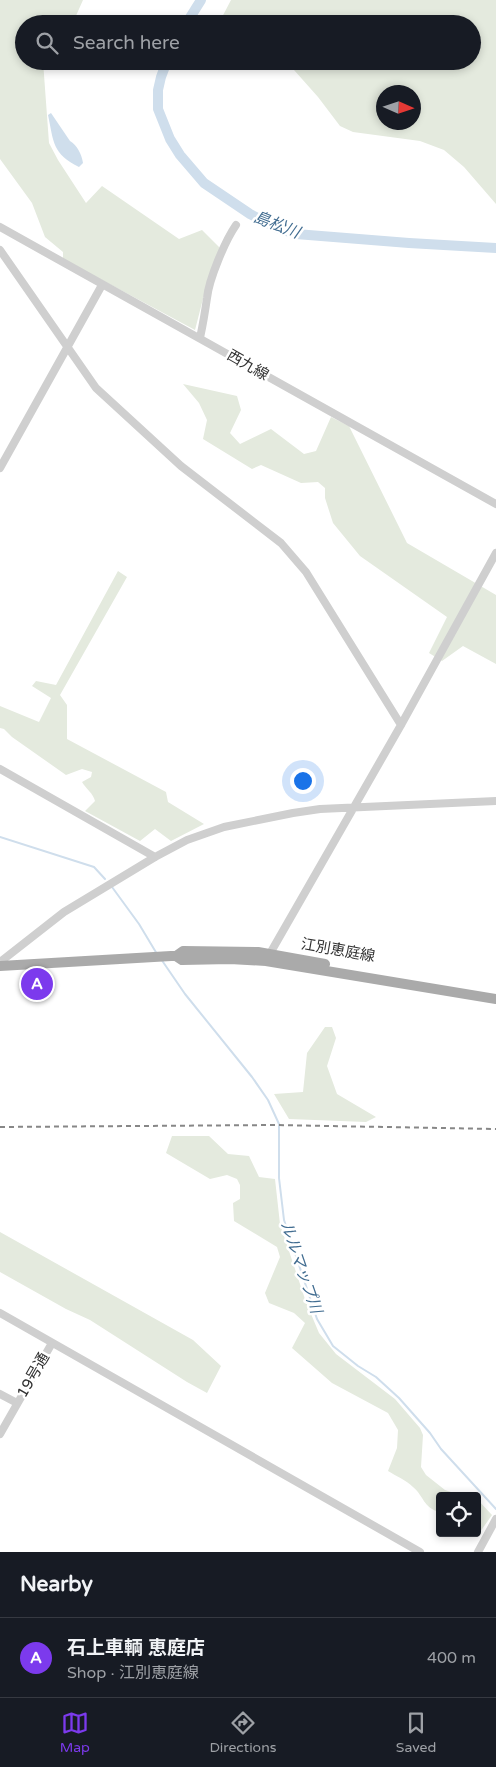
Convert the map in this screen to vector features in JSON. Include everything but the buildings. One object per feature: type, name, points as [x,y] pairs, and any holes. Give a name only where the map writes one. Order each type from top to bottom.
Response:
[{"type":"main road","name":"江別恵庭線","points":[[0,966],[173,956],[183,951],[239,951],[496,999]]},
{"type":"main road","name":"江別恵庭線","points":[[268,957],[496,992]]},
{"type":"street","points":[[200,338],[207,297],[214,273],[224,244],[236,225]]},
{"type":"street","name":"西九線","points":[[0,227],[496,504]]},
{"type":"street","points":[[0,250],[96,388],[174,460],[291,552],[306,572],[401,724]]},
{"type":"street","points":[[0,468],[102,285]]},
{"type":"street","points":[[268,957],[496,553]]},
{"type":"street","points":[[0,769],[155,857]]},
{"type":"street","points":[[0,962],[64,912],[155,857],[188,840],[224,827],[320,809],[496,801]]},
{"type":"street","points":[[0,1313],[420,1552]]},
{"type":"street","name":"19号通","points":[[0,1434],[52,1343]]},
{"type":"street","points":[[0,1394],[17,1403]]},
{"type":"street","points":[[478,1552],[496,1520]]},
{"type":"shaded area","points":[[0,0],[83,0],[76,15],[15,15],[15,70],[44,70],[49,143],[86,203],[102,186],[179,239],[202,230],[220,248],[205,291],[195,330],[63,259],[63,252],[45,237],[32,203],[0,159]]},
{"type":"shaded area","points":[[231,0],[496,0],[496,204],[464,167],[444,150],[420,141],[353,132],[340,126],[294,70],[481,70],[481,15],[223,15]]},
{"type":"shaded area","points":[[183,384],[237,396],[241,410],[230,433],[240,444],[271,429],[304,454],[316,451],[331,417],[349,426],[407,543],[496,595],[496,664],[463,646],[442,661],[429,653],[447,617],[360,556],[333,523],[325,498],[325,488],[318,482],[301,483],[261,465],[252,469],[203,439],[207,420],[199,403]]},
{"type":"shaded area","points":[[118,571],[127,577],[60,695],[67,705],[67,739],[166,792],[168,802],[204,824],[171,841],[155,829],[140,841],[85,811],[95,801],[82,782],[91,777],[92,772],[82,769],[66,775],[12,737],[4,729],[0,728],[0,706],[39,722],[51,698],[32,686],[36,681],[56,685]]},
{"type":"shaded area","points":[[325,1027],[332,1027],[336,1038],[327,1066],[337,1094],[376,1117],[366,1122],[289,1119],[274,1094],[303,1092],[307,1053]]},
{"type":"shaded area","points":[[172,1136],[209,1136],[228,1154],[249,1156],[259,1177],[275,1179],[280,1224],[306,1302],[319,1333],[336,1354],[395,1399],[420,1428],[423,1435],[421,1467],[426,1475],[445,1490],[451,1492],[436,1492],[436,1511],[427,1505],[417,1490],[388,1471],[397,1448],[398,1430],[388,1413],[332,1383],[292,1348],[305,1323],[294,1313],[269,1303],[265,1293],[280,1257],[277,1247],[234,1221],[233,1203],[240,1199],[240,1185],[237,1179],[227,1175],[210,1179],[166,1153]]},
{"type":"shaded area","points":[[0,1232],[193,1340],[221,1366],[207,1393],[90,1320],[66,1309],[0,1272]]},
{"type":"shaded area","points":[[481,1503],[492,1515],[481,1531]]},
{"type":"water","points":[[51,113],[70,141],[79,150],[83,163],[79,167],[59,152],[53,140],[48,115]]},
{"type":"waterway","name":"島松川","points":[[192,15],[201,0]]},
{"type":"waterway","name":"島松川","points":[[164,70],[158,90],[158,109],[170,139],[180,155],[204,183],[250,214],[277,228],[296,234],[496,248]]},
{"type":"waterway","name":"ルルマップ川","points":[[0,837],[94,867],[105,879]]},
{"type":"waterway","name":"ルルマップ川","points":[[112,887],[139,924],[157,954]]},
{"type":"waterway","name":"ルルマップ川","points":[[161,959],[185,994],[252,1077],[268,1100],[279,1124],[279,1178],[284,1220],[317,1319],[333,1346],[358,1366],[376,1377],[399,1398],[430,1433],[441,1449],[496,1509]]},
{"type":"railway","points":[[0,1127],[275,1125],[496,1129]]},
{"type":"place","name":"石上車輌 恵庭店","points":[[37,984]]}]
